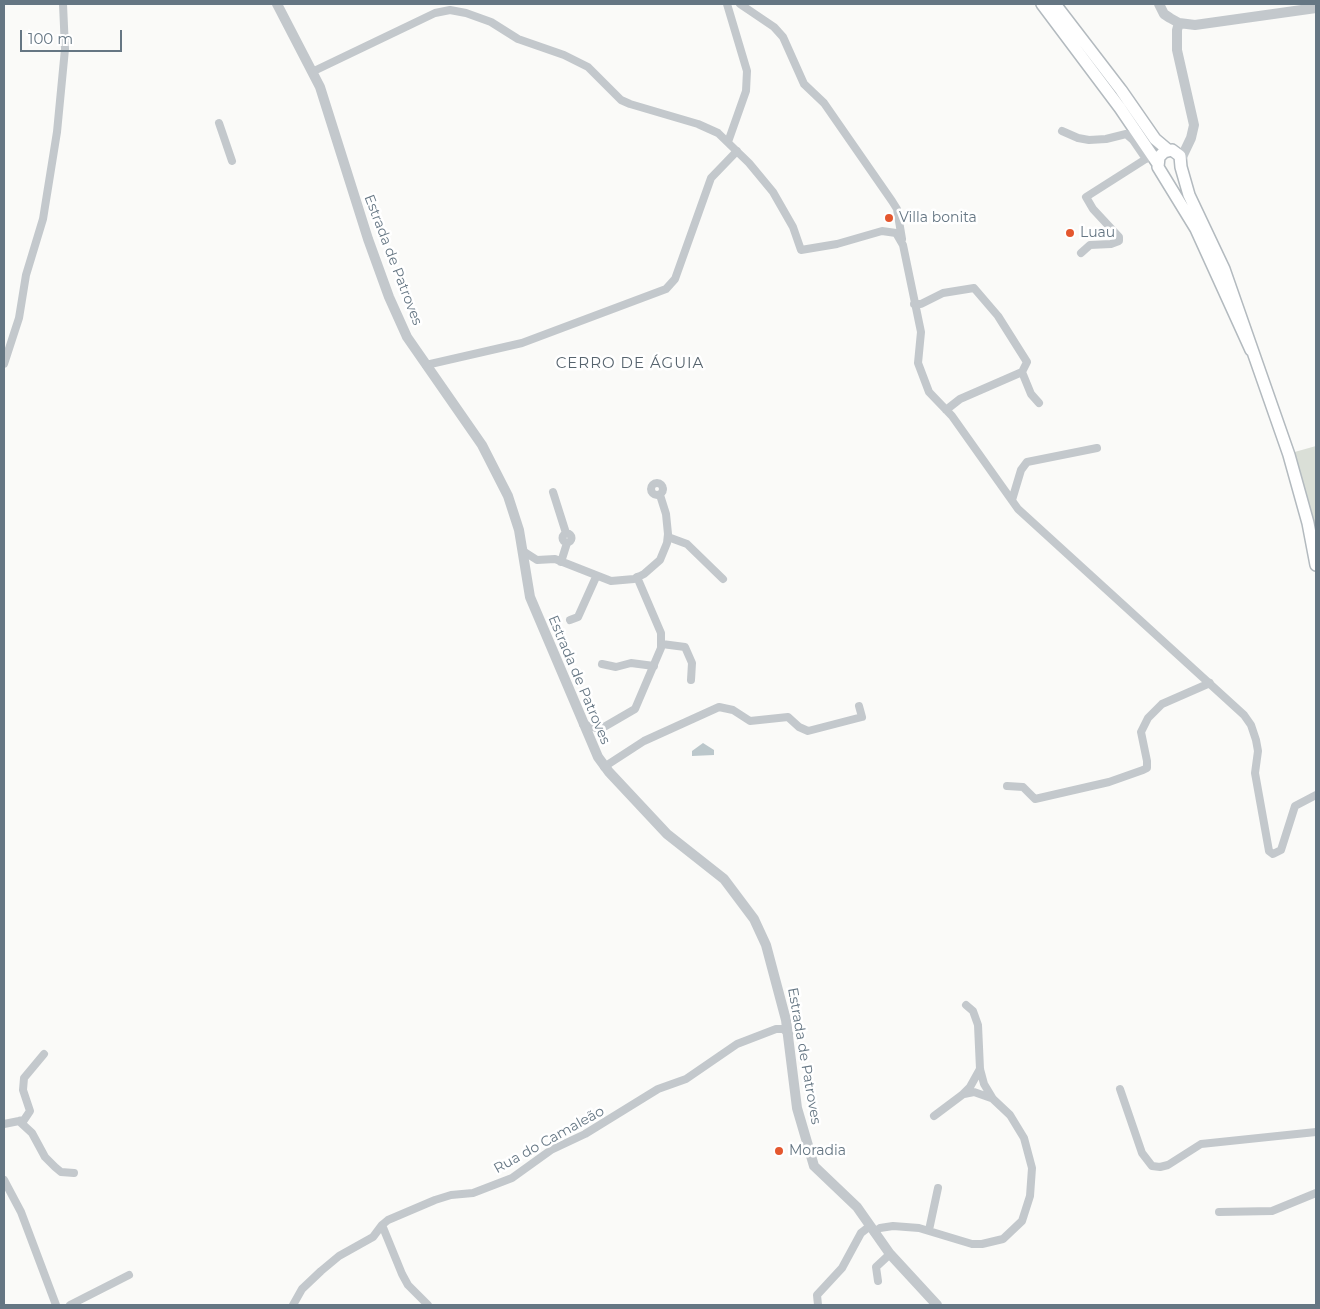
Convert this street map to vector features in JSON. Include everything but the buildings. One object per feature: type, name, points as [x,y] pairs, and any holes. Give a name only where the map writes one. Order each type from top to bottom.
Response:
[{"type":"main road","points":[[1042,4],[1101,81],[1196,229],[1251,350]]},
{"type":"main road","points":[[1055,4],[1121,90],[1155,139],[1168,150],[1175,152],[1181,163],[1189,196],[1224,269],[1289,455],[1308,523],[1316,565]]},
{"type":"main road","points":[[1154,162],[1168,150]]},
{"type":"main road","points":[[1154,162],[1172,174],[1181,163]]},
{"type":"street","points":[[4,364],[19,318],[26,275],[44,210],[56,132],[65,49],[63,4]]},
{"type":"street","name":"Estrada de Patroves","points":[[276,4],[314,70],[362,221],[387,290],[407,337],[492,462],[515,514],[530,597],[583,724],[604,767],[667,834],[710,867],[736,893],[754,919],[766,945],[786,1020],[798,1108],[814,1166],[850,1200],[890,1254],[937,1305]]},
{"type":"street","points":[[727,4],[747,71],[746,91],[728,142]]},
{"type":"street","points":[[740,4],[774,27],[783,37],[804,84],[824,103],[897,209],[920,332],[918,363],[929,392],[946,410],[1018,510],[1158,639],[1210,682],[1244,715],[1251,725],[1258,751],[1255,773],[1269,851],[1273,854],[1281,850],[1295,806],[1316,795]]},
{"type":"street","points":[[1159,4],[1164,14],[1179,23],[1195,25],[1316,8]]},
{"type":"street","points":[[314,70],[435,13],[450,10],[466,13],[491,22],[518,39],[564,55],[588,67],[621,100],[710,129],[728,142],[773,192],[793,227],[801,250],[837,244],[901,227]]},
{"type":"street","points":[[1179,23],[1177,50],[1192,110],[1193,131],[1181,163]]},
{"type":"street","points":[[219,123],[232,161]]},
{"type":"street","points":[[1062,131],[1078,138],[1089,140],[1106,139],[1126,134],[1154,162],[1086,196],[1093,209],[1119,237],[1119,241],[1111,244],[1090,245],[1081,253]]},
{"type":"street","points":[[426,365],[528,341],[666,290],[675,279],[711,178],[737,151]]},
{"type":"street","points":[[882,231],[896,233],[903,244]]},
{"type":"street","points":[[914,304],[921,304],[943,293],[974,288],[1018,346],[1027,362],[1022,372],[960,399],[946,410]]},
{"type":"street","points":[[1022,372],[1031,394],[1039,403]]},
{"type":"street","points":[[1012,500],[1021,470],[1027,462],[1098,448]]},
{"type":"street","points":[[553,492],[566,533],[570,534],[572,538],[567,542],[561,562]]},
{"type":"street","points":[[523,551],[537,560],[555,559],[611,582],[637,577],[660,560],[668,537],[666,514],[660,495]]},
{"type":"street","points":[[668,537],[687,544],[722,580]]},
{"type":"street","points":[[526,573],[537,560]]},
{"type":"street","points":[[584,626],[574,619],[596,577]]},
{"type":"street","points":[[593,745],[597,732],[636,709],[662,644],[661,633],[637,577]]},
{"type":"street","points":[[662,644],[685,647],[692,663],[692,680]]},
{"type":"street","points":[[602,664],[616,667],[631,663],[654,666]]},
{"type":"street","points":[[1007,786],[1023,787],[1035,799],[1109,782],[1147,768],[1141,732],[1148,718],[1162,704],[1210,682]]},
{"type":"street","points":[[604,767],[644,741],[719,707],[728,708],[750,721],[788,716],[799,727],[808,731],[862,717],[859,706]]},
{"type":"street","points":[[583,724],[596,728],[604,727]]},
{"type":"street","points":[[966,1005],[973,1011],[978,1025],[980,1069],[984,1084],[993,1099]]},
{"type":"street","points":[[776,1029],[786,1020]]},
{"type":"street","points":[[776,1029],[783,1030],[789,1034]]},
{"type":"street","name":"Rua do Camaleão","points":[[293,1305],[302,1289],[321,1271],[339,1256],[373,1237],[382,1225],[393,1217],[420,1205],[451,1195],[473,1193],[512,1178],[556,1147],[585,1134],[658,1089],[686,1079],[738,1044],[776,1029]]},
{"type":"street","points":[[4,1124],[24,1120],[30,1111],[23,1090],[24,1078],[44,1054]]},
{"type":"street","points":[[934,1116],[970,1087],[980,1069]]},
{"type":"street","points":[[1120,1090],[1142,1152],[1152,1166],[1168,1165],[1201,1144],[1316,1132]]},
{"type":"street","points":[[818,1305],[817,1295],[842,1268],[861,1234],[872,1229],[893,1226],[929,1230],[972,1244],[982,1244],[1003,1239],[1022,1221],[1030,1196],[1032,1168],[1024,1138],[1010,1115],[986,1094],[974,1092],[962,1095]]},
{"type":"street","points":[[19,1121],[32,1133],[45,1157],[55,1167],[61,1172],[74,1173]]},
{"type":"street","points":[[4,1180],[21,1212],[56,1305]]},
{"type":"street","points":[[929,1230],[938,1188]]},
{"type":"street","points":[[1219,1212],[1272,1211],[1316,1193]]},
{"type":"street","points":[[382,1225],[408,1285],[428,1305]]},
{"type":"street","points":[[878,1281],[876,1267],[890,1254]]},
{"type":"street","points":[[70,1305],[129,1275]]},
{"type":"shaded area","points":[[1316,446],[1316,555],[1291,453]]},
{"type":"shaded area","points":[[703,743],[714,750],[714,755],[692,756],[692,751]]},
{"type":"place","name":"Villa bonita","points":[[889,218]]},
{"type":"place","name":"Luau","points":[[1070,233]]},
{"type":"place","name":"Moradia","points":[[779,1151]]},
{"type":"district","name":"CERRO DE ÁGUIA","points":[[630,364]]}]
